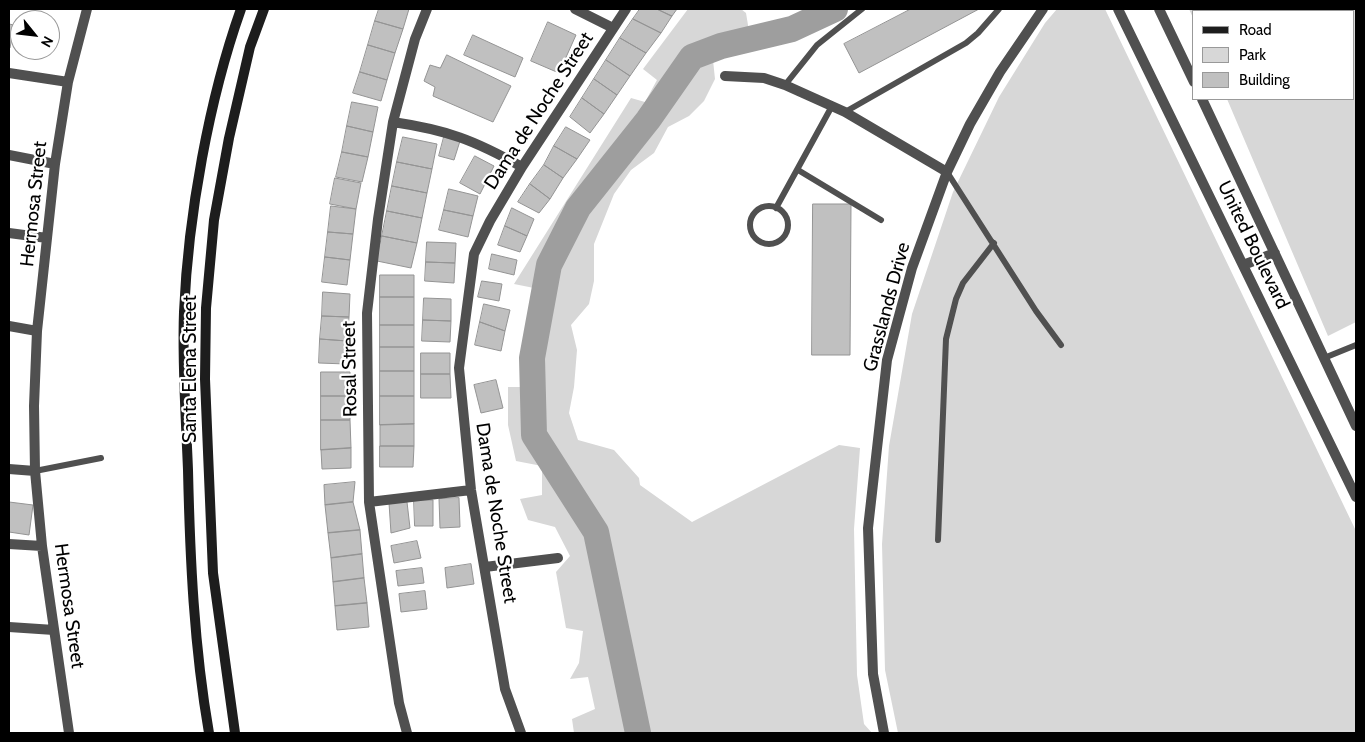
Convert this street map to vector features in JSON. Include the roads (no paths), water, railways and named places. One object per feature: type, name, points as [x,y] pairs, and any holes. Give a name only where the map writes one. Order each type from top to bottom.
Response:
[{"type":"street","name":"Hermosa Street","points":[[69,733],[42,546],[35,471],[34,406],[37,331],[55,164],[68,82],[87,9]]},
{"type":"street","name":"Santa Elena Street","points":[[209,733],[190,572],[184,312],[195,206],[224,67],[241,9]]},
{"type":"street","name":"Santa Elena Street","points":[[235,733],[213,573],[205,379],[206,308],[214,220],[228,138],[250,47],[264,9]]},
{"type":"street","name":"Rosal Street","points":[[406,733],[369,502],[367,313],[378,219],[393,122],[415,39],[427,9]]},
{"type":"street","points":[[576,9],[613,28]]},
{"type":"street","name":"Dama de Noche Street","points":[[521,733],[505,689],[471,490],[459,368],[474,254],[490,221],[522,168],[626,9]]},
{"type":"street","name":"Grasslands Drive","points":[[884,733],[873,674],[868,528],[887,360],[912,268],[947,172],[970,124],[1000,72],[1043,9]]},
{"type":"street","name":"United Boulevard","points":[[1118,9],[1356,497]]},
{"type":"street","points":[[1159,9],[1192,78]]},
{"type":"street","points":[[9,73],[68,82]]},
{"type":"street","points":[[725,76],[764,78],[785,84],[845,112],[947,172]]},
{"type":"street","name":"United Boulevard","points":[[1202,100],[1356,426]]},
{"type":"street","points":[[393,122],[433,128],[464,137],[522,168]]},
{"type":"street","points":[[9,155],[55,164]]},
{"type":"street","points":[[9,233],[47,238]]},
{"type":"street","points":[[1243,265],[1274,253]]},
{"type":"street","points":[[9,326],[37,331]]},
{"type":"street","points":[[9,469],[35,471]]},
{"type":"street","points":[[369,502],[471,490]]},
{"type":"street","points":[[9,544],[42,546]]},
{"type":"street","points":[[485,567],[558,558]]},
{"type":"street","points":[[9,627],[54,630]]},
{"type":"lane","points":[[785,84],[817,45],[862,9]]},
{"type":"lane","points":[[845,112],[966,43],[978,33],[999,9]]},
{"type":"lane","points":[[776,208],[832,106]]},
{"type":"lane","points":[[798,170],[881,220]]},
{"type":"lane","points":[[947,172],[1036,311],[1061,345]]},
{"type":"lane","points":[[770,206],[776,208],[785,215],[788,226],[786,232],[783,237],[773,243],[762,242],[753,235],[751,229],[752,218],[759,209],[770,206]]},
{"type":"lane","points":[[938,540],[946,339],[956,299],[963,283],[994,244]]},
{"type":"lane","points":[[1324,358],[1356,345]]},
{"type":"lane","points":[[35,471],[101,458]]},
{"type":"waterway","points":[[638,733],[596,532],[534,435],[532,358],[549,265],[578,208],[648,120],[692,57],[721,46],[792,29],[835,9]]}]
